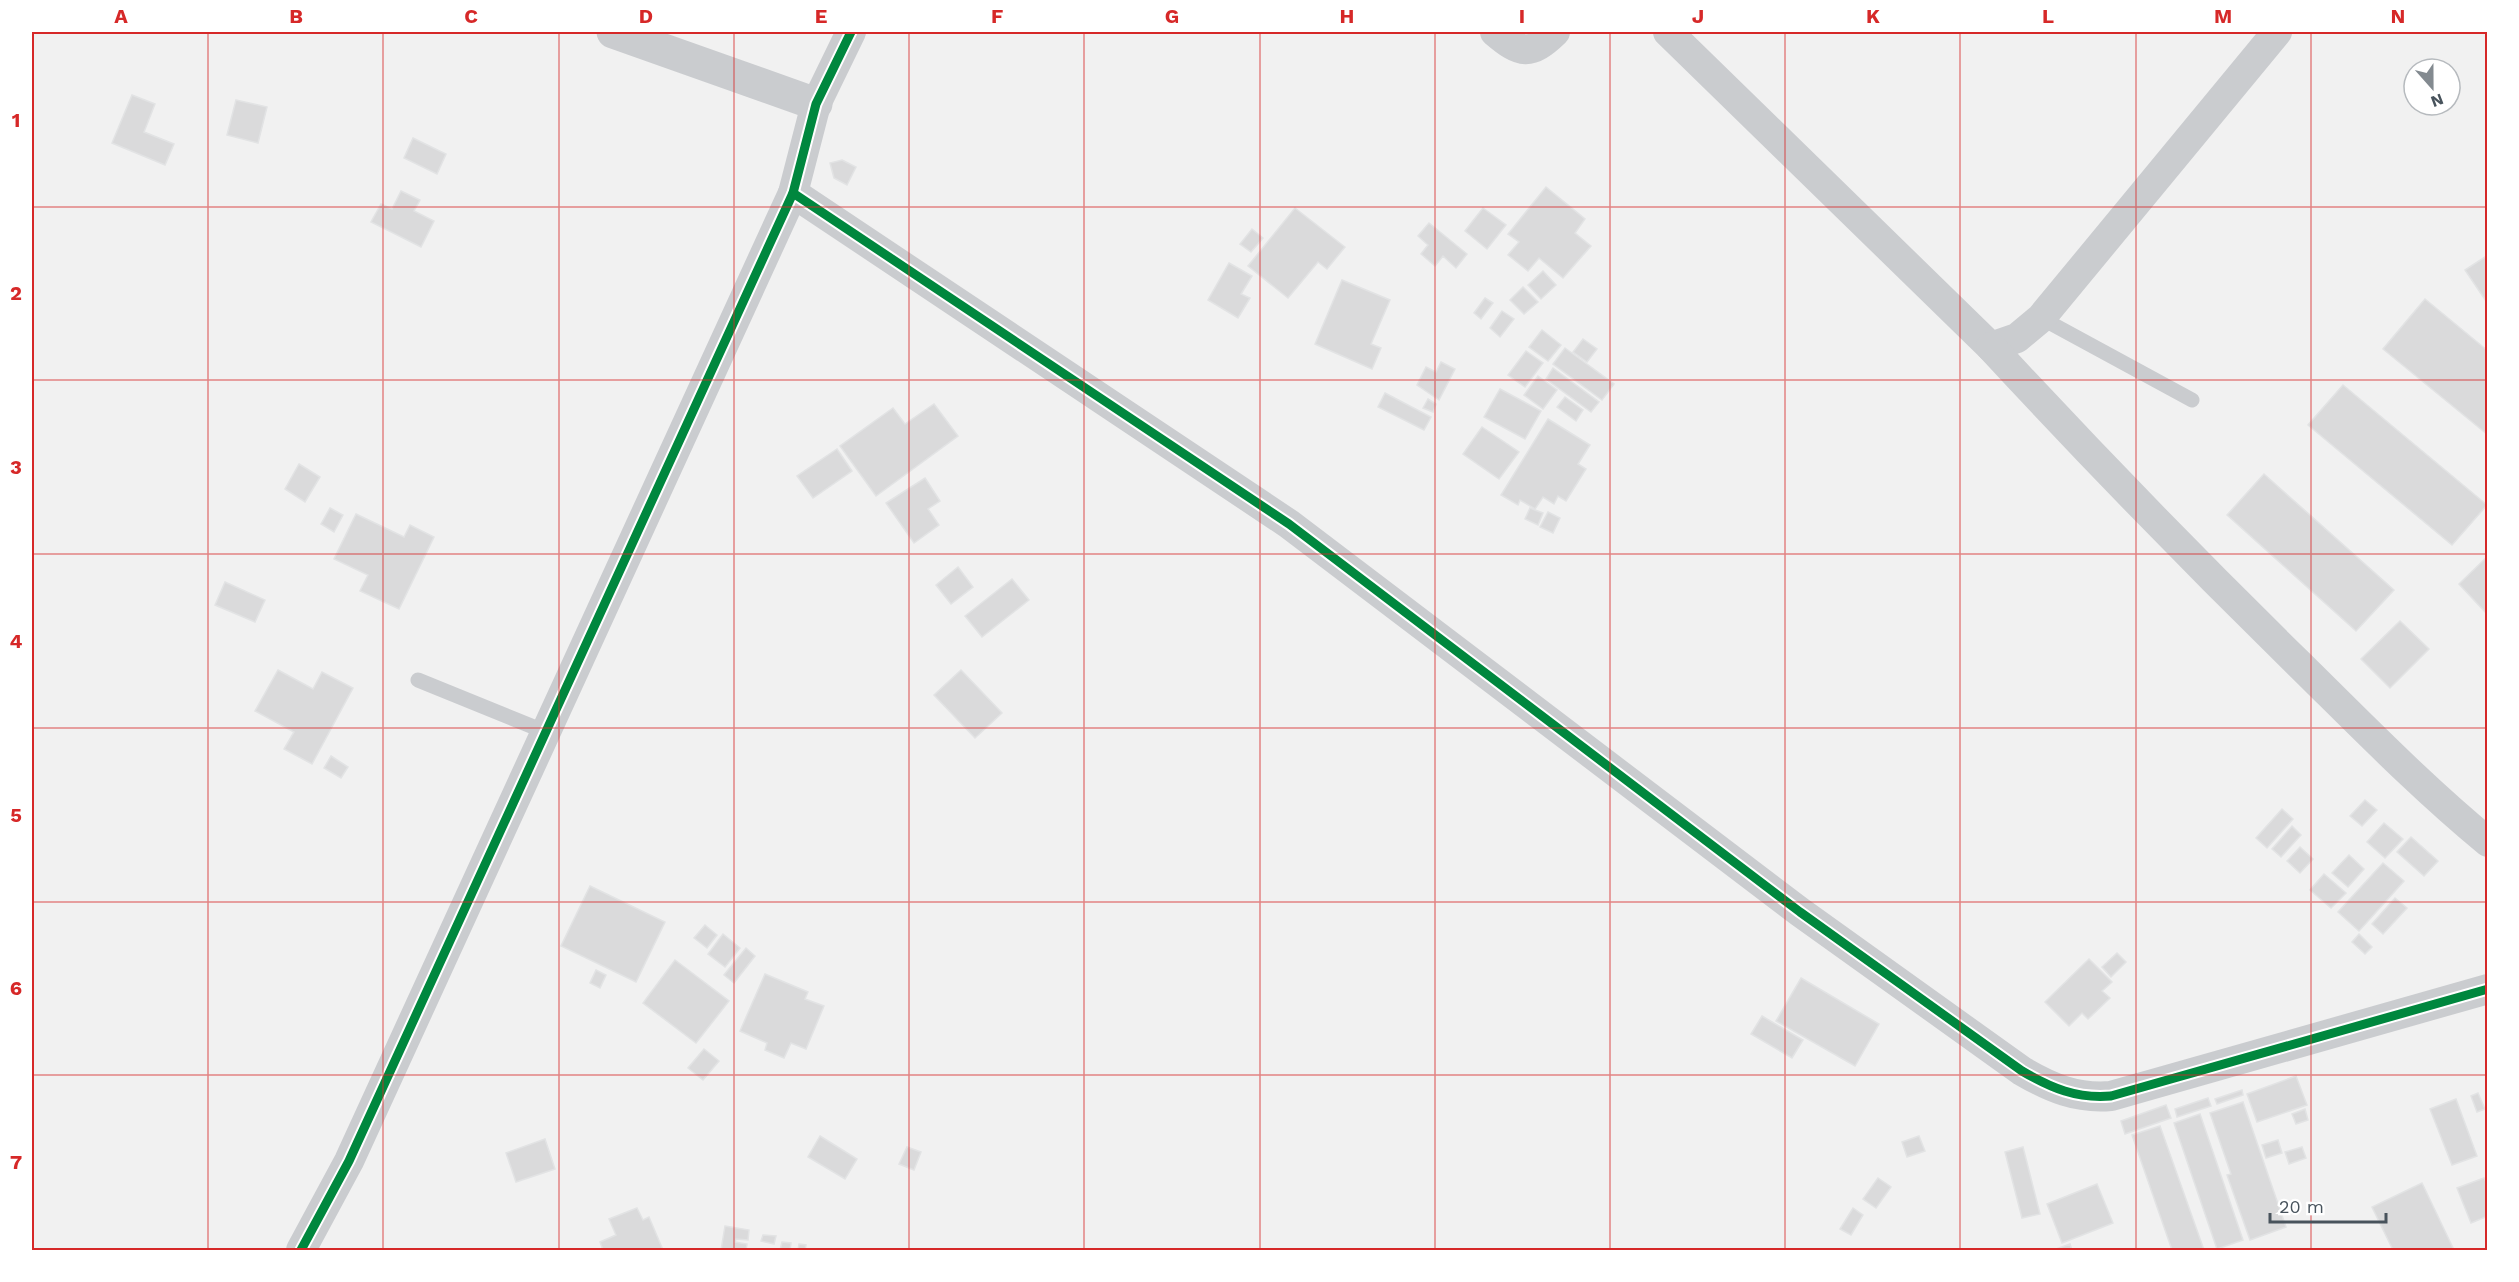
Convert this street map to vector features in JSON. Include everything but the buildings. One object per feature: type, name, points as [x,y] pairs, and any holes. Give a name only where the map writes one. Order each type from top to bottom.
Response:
[{"type":"street","points":[[301,1251],[349,1161],[794,193],[816,104],[851,32]]},
{"type":"street","points":[[1496,32],[1512,46],[1528,50],[1542,44],[1555,32]]},
{"type":"street","points":[[1668,32],[1990,346],[2098,463],[2216,582],[2436,799],[2487,842]]},
{"type":"street","points":[[1990,346],[2017,338],[2041,318],[2277,32]]},
{"type":"street","points":[[625,34],[816,104]]},
{"type":"street","points":[[794,193],[1289,524],[1800,912],[2022,1071],[2052,1089],[2095,1098],[2111,1096],[2487,989]]},
{"type":"lane","points":[[2041,318],[2192,400]]},
{"type":"lane","points":[[418,680],[546,732]]},
{"type":"cycle path","points":[[301,1250],[349,1161],[793,193],[816,104],[851,32]]},
{"type":"cycle path","points":[[793,193],[1289,524],[1800,912],[2022,1071],[2043,1082],[2076,1094],[2111,1096],[2488,989]]}]
